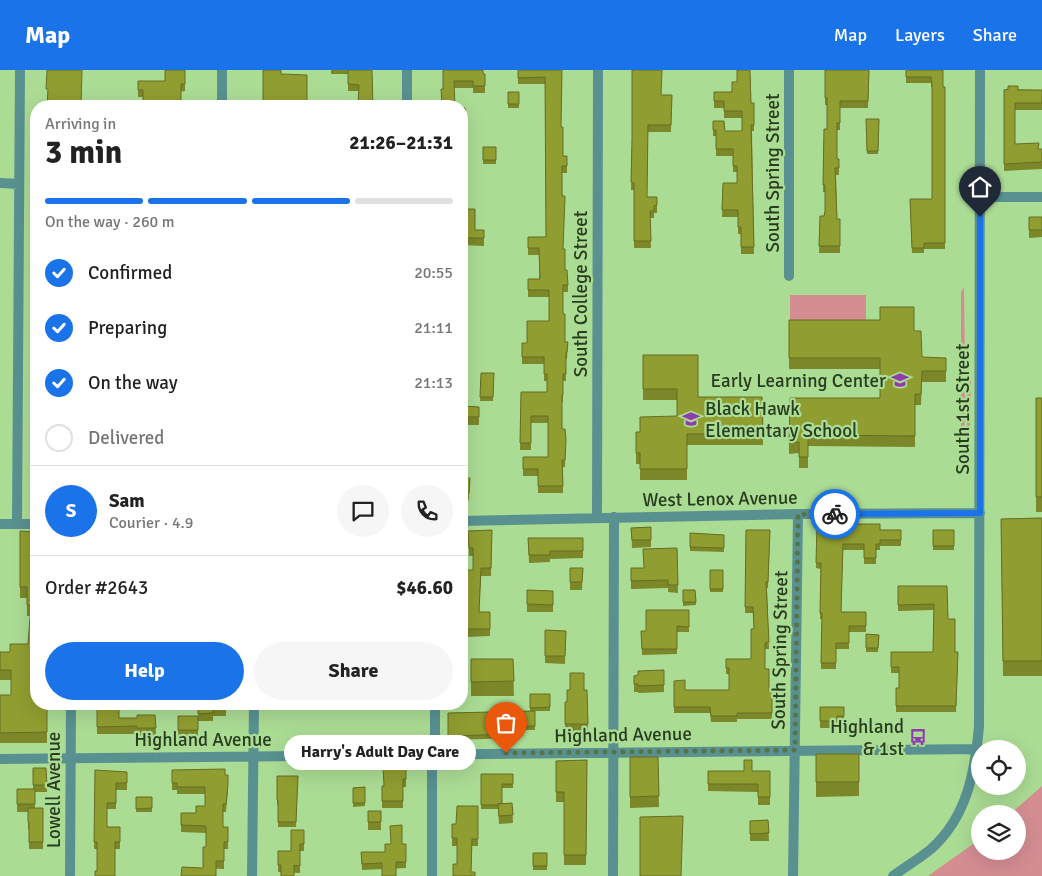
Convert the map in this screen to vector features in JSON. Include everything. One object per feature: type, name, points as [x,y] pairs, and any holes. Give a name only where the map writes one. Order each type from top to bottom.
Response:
[{"type":"street","points":[[17,524],[20,70]]},
{"type":"street","points":[[222,70],[222,100]]},
{"type":"street","points":[[407,70],[407,100]]},
{"type":"street","name":"South College Street","points":[[597,517],[598,70]]},
{"type":"street","name":"South Spring Street","points":[[789,70],[789,276]]},
{"type":"street","name":"South 1st Street","points":[[978,740],[980,70]]},
{"type":"street","points":[[0,183],[19,184]]},
{"type":"street","points":[[980,197],[1042,197]]},
{"type":"street","name":"West Lenox Avenue","points":[[468,521],[597,517],[980,513]]},
{"type":"street","name":"South Spring Street","points":[[793,876],[798,514]]},
{"type":"street","points":[[613,876],[614,517]]},
{"type":"street","points":[[0,524],[30,524]]},
{"type":"street","name":"Lowell Avenue","points":[[70,876],[71,710]]},
{"type":"street","points":[[252,876],[254,710]]},
{"type":"street","points":[[432,876],[435,710]]},
{"type":"street","name":"Highland Avenue","points":[[0,759],[971,749]]},
{"type":"street","name":"South 1st Street","points":[[893,876],[930,849],[952,825],[966,798],[971,779]]},
{"type":"shaded area","points":[[964,287],[965,373],[961,374],[961,292]]},
{"type":"shaded area","points":[[790,295],[866,295],[866,327],[790,327]]},
{"type":"shaded area","points":[[961,378],[965,378],[964,468],[961,463]]},
{"type":"shaded area","points":[[967,378],[971,378],[969,466],[967,469]]},
{"type":"shaded area","points":[[1042,786],[1042,876],[928,876],[971,845],[971,860],[1026,860],[1026,805],[1020,805]]},
{"type":"building","points":[[47,70],[82,70],[81,100],[47,100],[48,89],[46,89]]},
{"type":"building","points":[[165,70],[185,70],[185,84],[181,84],[181,100],[143,100],[143,90],[138,90],[138,81],[165,81]]},
{"type":"building","points":[[263,70],[281,70],[281,74],[307,75],[307,100],[263,100]]},
{"type":"building","points":[[348,70],[372,70],[373,100],[358,100],[359,85],[348,84]]},
{"type":"building","points":[[443,70],[483,70],[483,74],[485,74],[485,86],[473,86],[473,81],[454,81],[455,100],[442,100],[441,89],[443,89]]},
{"type":"building","points":[[518,70],[562,70],[561,127],[563,127],[563,156],[567,156],[567,166],[562,166],[562,196],[565,196],[563,249],[565,249],[565,270],[567,270],[568,285],[563,285],[565,342],[568,342],[566,374],[563,374],[562,395],[562,429],[565,429],[566,439],[565,460],[562,460],[563,486],[538,486],[538,469],[523,469],[523,457],[548,457],[548,416],[531,416],[531,443],[520,443],[521,392],[547,392],[547,374],[544,374],[544,357],[522,357],[522,343],[527,343],[527,321],[549,321],[549,290],[528,290],[528,279],[540,279],[539,248],[528,248],[528,237],[546,237],[545,77],[518,78]]},
{"type":"building","points":[[632,70],[662,70],[661,95],[672,95],[671,125],[648,125],[647,197],[657,197],[657,205],[654,206],[654,211],[650,211],[651,241],[634,241],[634,183],[631,182]]},
{"type":"building","points":[[737,70],[750,70],[751,103],[754,103],[754,125],[751,125],[754,247],[741,247],[741,227],[738,227],[738,210],[722,210],[723,183],[737,183],[737,166],[733,166],[733,149],[716,149],[716,130],[713,130],[713,121],[724,121],[725,131],[742,131],[742,111],[724,111],[724,101],[714,101],[714,92],[732,92],[732,82],[737,82]]},
{"type":"building","points":[[825,70],[869,70],[868,101],[840,101],[840,123],[837,123],[837,159],[839,159],[839,168],[835,168],[837,219],[840,219],[840,246],[819,246],[820,216],[824,216],[825,211],[825,185],[823,185],[824,129],[827,129],[827,98],[825,98]]},
{"type":"building","points":[[906,70],[943,70],[943,87],[945,87],[945,243],[924,243],[924,248],[912,248],[910,199],[932,199],[932,81],[931,77],[906,77]]},
{"type":"building","points":[[1008,86],[1018,86],[1018,90],[1042,90],[1042,103],[1015,103],[1015,144],[1039,143],[1038,149],[1042,149],[1042,162],[1004,164],[1004,90],[1008,89]]},
{"type":"building","points":[[508,92],[519,92],[519,104],[508,104]]},
{"type":"building","points":[[866,119],[879,119],[878,151],[867,151]]},
{"type":"building","points":[[483,147],[496,147],[496,160],[483,160]]},
{"type":"building","points":[[468,209],[475,209],[475,230],[484,230],[484,238],[468,238]]},
{"type":"building","points":[[1029,217],[1042,217],[1042,230],[1029,230]]},
{"type":"building","points":[[880,307],[914,307],[914,331],[921,331],[922,357],[946,358],[946,371],[922,371],[921,394],[915,394],[915,436],[808,435],[808,457],[799,457],[799,442],[789,443],[790,398],[880,398],[880,358],[789,358],[789,320],[880,320]]},
{"type":"building","points":[[643,355],[698,355],[698,397],[762,397],[763,434],[687,434],[687,469],[640,469],[640,453],[636,453],[636,432],[640,432],[640,417],[677,416],[677,389],[643,389]]},
{"type":"building","points":[[481,373],[494,373],[493,397],[480,397]]},
{"type":"building","points":[[1036,398],[1042,398],[1042,497],[1036,497]]},
{"type":"building","points":[[468,406],[479,407],[479,417],[468,417]]},
{"type":"building","points":[[468,478],[470,478],[469,493]]},
{"type":"building","points":[[1042,518],[1042,661],[1003,661],[1001,519]]},
{"type":"building","points":[[817,524],[880,524],[880,530],[901,530],[901,540],[880,540],[880,544],[876,544],[876,558],[864,558],[864,544],[843,544],[841,612],[866,612],[866,626],[849,626],[849,643],[836,643],[836,663],[821,663],[821,563],[816,563]]},
{"type":"building","points":[[651,527],[651,540],[632,540],[631,528]]},
{"type":"building","points":[[492,530],[491,568],[481,568],[479,612],[490,612],[490,629],[468,629],[468,570],[473,570],[473,548],[469,548],[468,531]]},
{"type":"building","points":[[746,530],[770,530],[768,582],[766,582],[769,642],[765,643],[765,669],[769,669],[772,713],[737,713],[737,716],[711,716],[710,707],[674,707],[674,681],[685,680],[685,690],[729,690],[729,668],[726,668],[726,659],[751,659],[751,629],[754,629],[753,607],[745,607]]},
{"type":"building","points":[[933,530],[954,530],[954,546],[933,546]]},
{"type":"building","points":[[20,531],[30,532],[30,606],[27,605],[27,587],[20,587]]},
{"type":"building","points":[[690,533],[724,535],[724,548],[690,547]]},
{"type":"building","points":[[528,538],[583,538],[583,551],[550,551],[550,555],[529,555]]},
{"type":"building","points":[[677,548],[678,585],[668,585],[668,580],[631,581],[631,568],[644,568],[643,549]]},
{"type":"building","points":[[570,568],[583,568],[582,582],[570,582]]},
{"type":"building","points":[[710,570],[723,570],[723,589],[710,589]]},
{"type":"building","points":[[898,586],[947,586],[948,619],[955,619],[955,652],[958,652],[956,706],[896,706],[896,688],[899,688],[899,667],[891,667],[891,652],[933,652],[934,604],[898,605]]},
{"type":"building","points":[[527,590],[553,591],[553,605],[527,604]]},
{"type":"building","points":[[683,590],[695,590],[696,602],[683,602]]},
{"type":"building","points":[[646,610],[689,610],[689,627],[677,626],[677,649],[642,649],[641,631],[646,631]]},
{"type":"building","points":[[30,619],[30,710],[47,710],[47,732],[0,733],[0,695],[11,695],[11,670],[0,670],[0,652],[10,652],[10,644],[28,644]]},
{"type":"building","points":[[545,630],[566,631],[565,656],[545,656]]},
{"type":"building","points":[[866,634],[879,635],[878,648],[866,648]]},
{"type":"building","points":[[471,659],[513,659],[514,681],[471,682]]},
{"type":"building","points":[[664,670],[664,685],[638,686],[638,684],[634,684],[634,676],[638,675],[638,671]]},
{"type":"building","points":[[570,673],[584,673],[584,690],[587,690],[588,724],[565,724],[565,702],[567,702],[567,690],[570,690]]},
{"type":"building","points":[[530,694],[550,694],[550,707],[530,708]]},
{"type":"building","points":[[820,707],[844,707],[844,716],[837,716],[837,721],[820,721]]},
{"type":"building","points":[[97,710],[119,710],[119,718],[155,715],[156,728],[137,728],[137,726],[97,727]]},
{"type":"building","points":[[198,710],[213,710],[213,713],[198,714]]},
{"type":"building","points":[[535,711],[535,726],[515,726],[515,734],[448,736],[448,713]]},
{"type":"building","points":[[178,716],[198,716],[198,730],[178,730]]},
{"type":"building","points":[[816,754],[859,754],[859,782],[816,782]]},
{"type":"building","points":[[630,757],[658,757],[659,796],[630,797]]},
{"type":"building","points":[[587,760],[586,855],[564,855],[564,792],[556,792],[556,761]]},
{"type":"building","points":[[744,760],[752,760],[752,771],[770,771],[770,797],[758,797],[758,784],[708,784],[708,771],[744,771]]},
{"type":"building","points":[[406,765],[406,779],[403,779],[403,801],[382,801],[382,786],[384,786],[383,766]]},
{"type":"building","points":[[33,768],[46,768],[47,785],[33,785]]},
{"type":"building","points":[[225,769],[225,775],[228,775],[228,784],[226,804],[223,804],[223,827],[228,827],[228,842],[224,842],[224,861],[216,861],[216,876],[181,876],[182,867],[203,868],[206,826],[181,825],[181,813],[196,813],[196,806],[205,806],[205,787],[177,787],[177,783],[172,783],[172,770]]},
{"type":"building","points":[[95,770],[127,772],[127,783],[116,783],[116,803],[107,803],[107,827],[120,827],[120,842],[115,842],[115,876],[95,876],[95,871],[97,871],[97,842],[94,842]]},
{"type":"building","points":[[481,774],[513,774],[513,784],[502,784],[502,803],[498,805],[481,805]]},
{"type":"building","points":[[277,776],[298,776],[296,822],[278,822]]},
{"type":"building","points":[[365,787],[365,803],[353,803],[353,788]]},
{"type":"building","points":[[17,789],[35,789],[35,804],[17,804]]},
{"type":"building","points":[[136,797],[152,797],[152,808],[136,809]]},
{"type":"building","points":[[512,803],[513,815],[499,816],[498,804]]},
{"type":"building","points":[[457,806],[478,806],[478,839],[472,839],[471,872],[475,872],[475,876],[453,876],[453,864],[457,864],[457,838],[452,838],[452,824],[456,824]]},
{"type":"building","points":[[28,808],[43,808],[43,842],[29,842]]},
{"type":"building","points":[[368,811],[381,811],[381,822],[368,822]]},
{"type":"building","points":[[683,816],[681,876],[640,876],[640,817]]},
{"type":"building","points":[[768,820],[769,833],[750,834],[750,821]]},
{"type":"building","points":[[402,825],[402,844],[406,844],[406,862],[396,862],[396,876],[382,876],[382,863],[362,864],[361,852],[385,852],[385,844],[391,844],[390,826]]},
{"type":"building","points":[[291,830],[304,830],[304,844],[300,844],[300,866],[294,865],[294,876],[281,876],[281,865],[278,865],[278,851],[291,851]]},
{"type":"building","points":[[533,853],[547,853],[547,866],[533,866]]},
{"type":"way so far","points":[[506,753],[795,750],[798,514],[835,514]]},
{"type":"place","name":"Early Learning Center","points":[[900,380]]},
{"type":"place","name":"Black Hawk Elementary School","points":[[691,419]]},
{"type":"place","name":"Highland & 1st","points":[[918,737]]},
{"type":"place","name":"Harry's Adult Day Care","points":[[506,753]]},
{"type":"route","points":[[835,514],[980,513],[980,217]]}]
